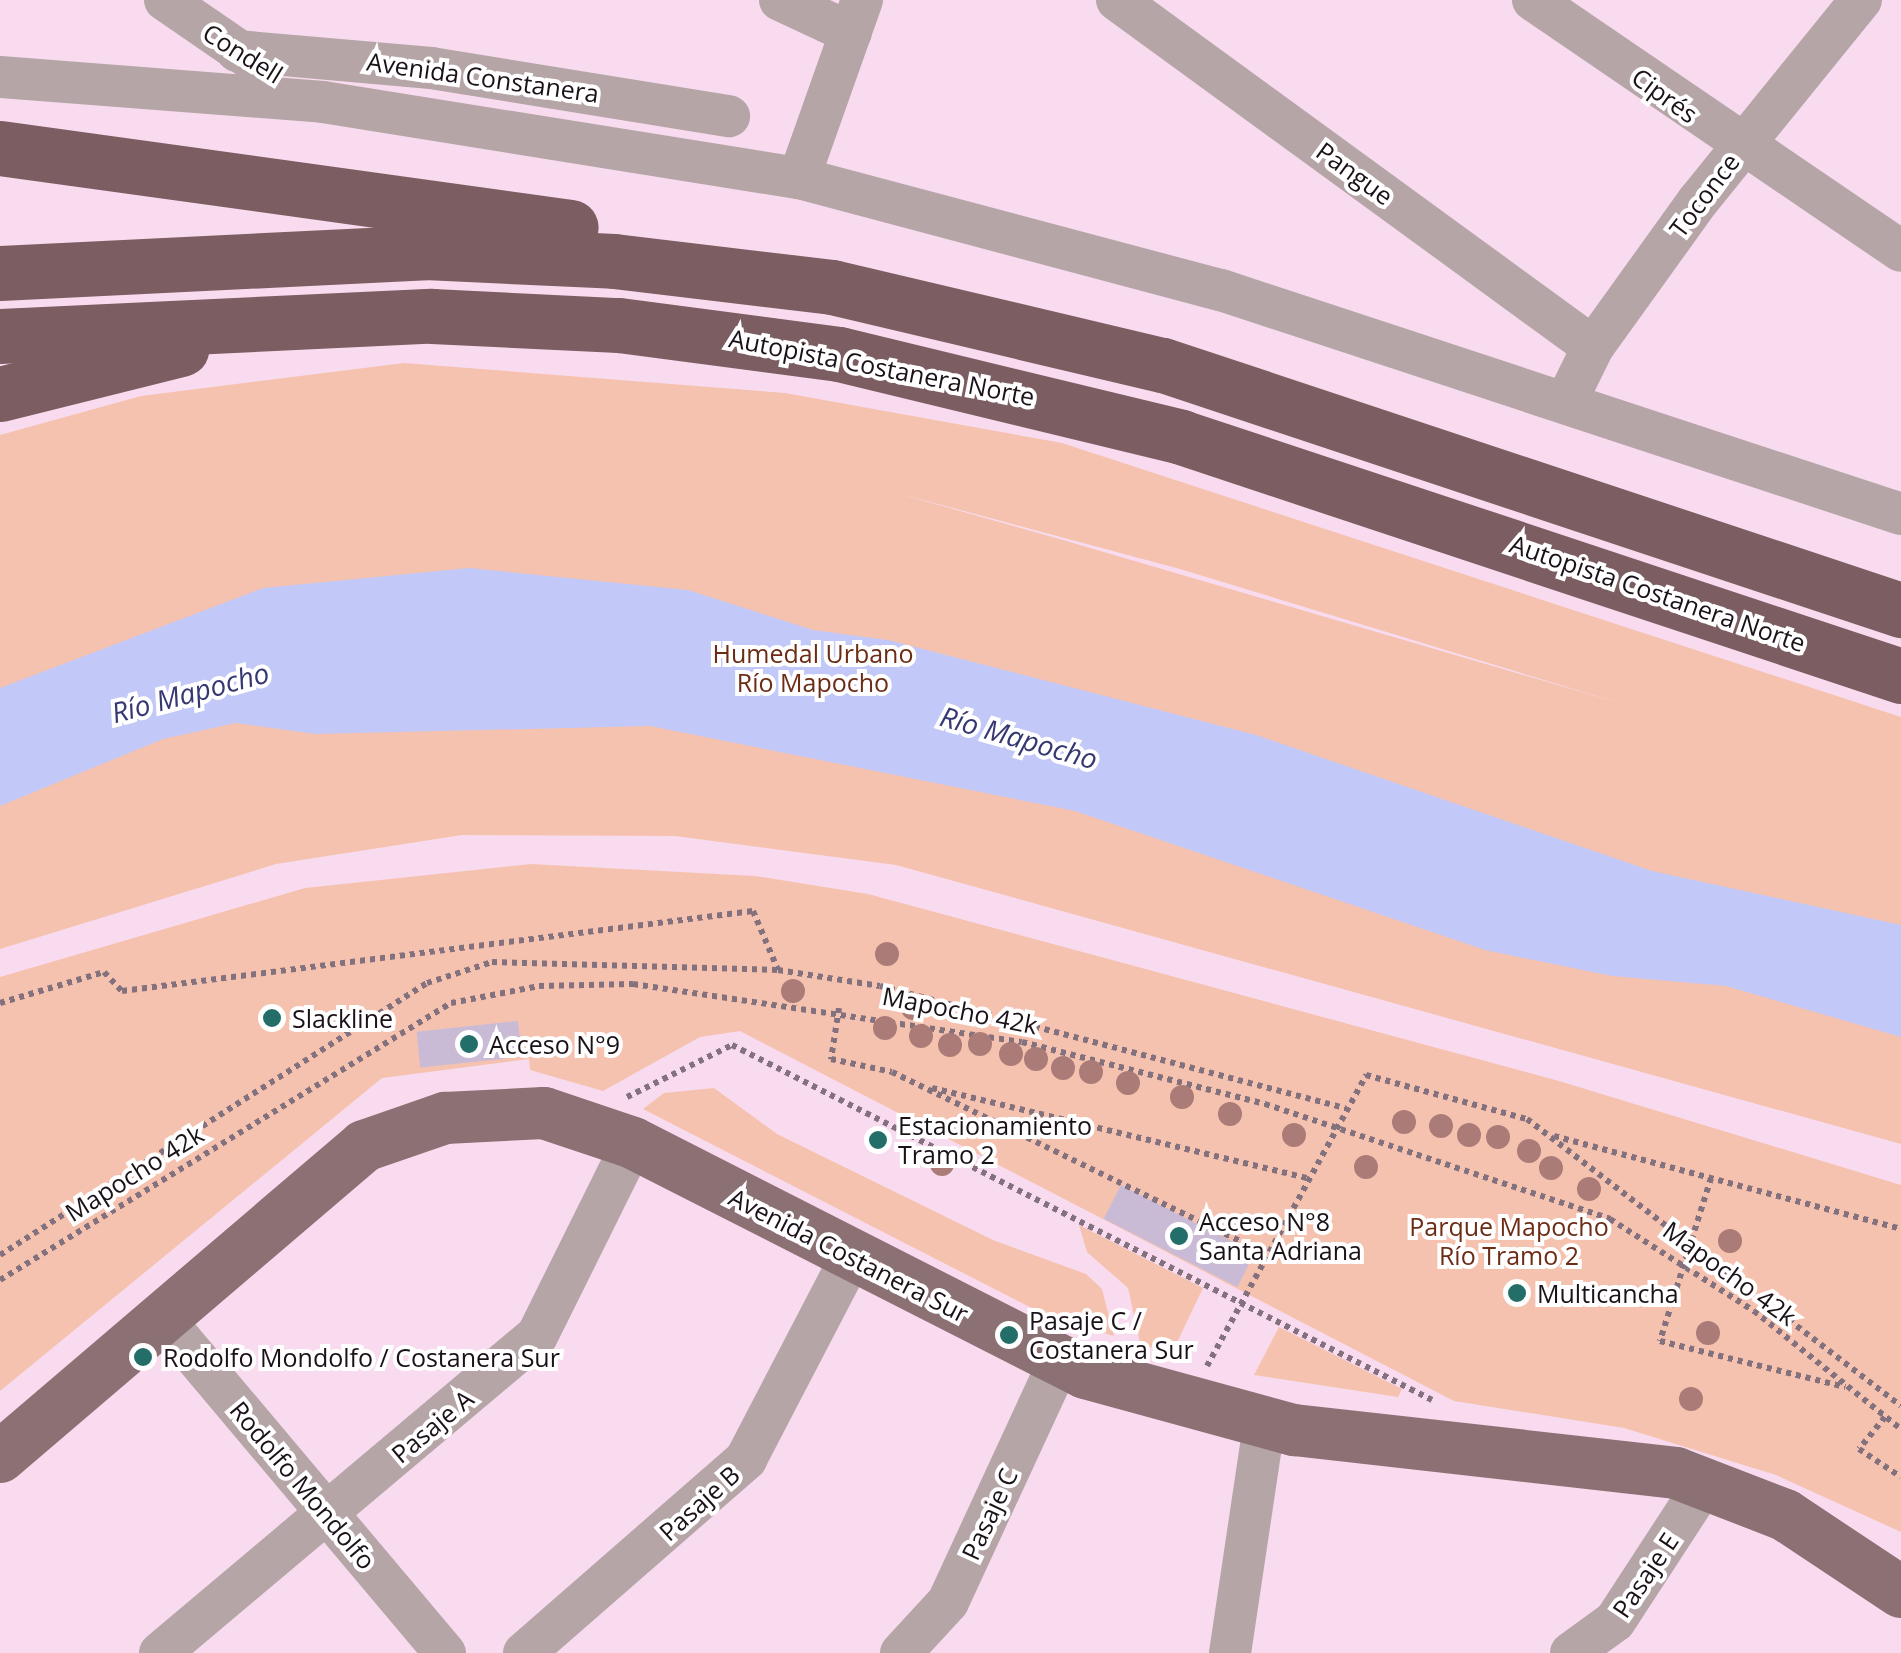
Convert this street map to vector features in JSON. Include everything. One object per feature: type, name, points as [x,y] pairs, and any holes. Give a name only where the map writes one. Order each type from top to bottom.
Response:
[{"type":"highway","points":[[0,148],[657,240],[832,288],[1178,370],[1901,610]]},
{"type":"highway","points":[[0,273],[424,252],[614,261],[832,288]]},
{"type":"highway","points":[[0,394],[194,346],[374,316]]},
{"type":"highway","name":"Autopista Costanera Norte","points":[[0,336],[374,316],[684,331],[1002,387],[1250,458],[1901,676]]},
{"type":"main road","name":"Avenida Costanera Sur","points":[[0,1457],[310,1184],[390,1134],[510,1112],[626,1122],[850,1258],[1059,1362],[1264,1425],[1647,1467],[1706,1483],[1785,1516],[1901,1592]]},
{"type":"street","name":"Condell","points":[[165,0],[236,51],[323,102]]},
{"type":"street","points":[[780,0],[856,16],[799,178]]},
{"type":"street","name":"Pangue","points":[[1117,0],[1592,347]]},
{"type":"street","name":"Ciprés","points":[[1533,0],[1739,148],[1901,251]]},
{"type":"street","name":"Toconce","points":[[1566,402],[1592,347],[1739,148],[1861,0]]},
{"type":"street","name":"Avenida Constanera","points":[[236,51],[430,68],[728,116]]},
{"type":"street","points":[[0,77],[323,102],[799,178],[1148,268],[1901,514]]},
{"type":"street","name":"Pasaje A","points":[[160,1653],[545,1327],[626,1122]]},
{"type":"street","name":"Pasaje B","points":[[524,1653],[746,1460],[850,1258]]},
{"type":"street","name":"Rodolfo Mondolfo","points":[[161,1316],[445,1653]]},
{"type":"street","name":"Pasaje C","points":[[901,1653],[948,1602],[1059,1362]]},
{"type":"street","points":[[1230,1653],[1264,1425]]},
{"type":"street","name":"Pasaje E","points":[[1571,1653],[1615,1622],[1706,1483]]},
{"type":"path","points":[[0,1002],[104,972],[122,990],[753,911],[778,970]]},
{"type":"path","points":[[0,1255],[427,983],[492,962],[778,970],[1139,1047],[1345,1108]]},
{"type":"path","name":"Mapocho 42k","points":[[0,1280],[450,1002],[539,986],[633,984],[839,1008],[1022,1042],[1335,1127],[1610,1219],[1686,1264],[1901,1429]]},
{"type":"path","points":[[839,1008],[831,1060],[1307,1178]]},
{"type":"path","points":[[626,1122],[732,1045],[1436,1402]]},
{"type":"path","points":[[1202,1376],[1366,1075],[1527,1119],[1901,1406]]},
{"type":"path","points":[[916,1084],[1266,1254]]},
{"type":"path","points":[[1548,1135],[1901,1229]]},
{"type":"path","points":[[1711,1178],[1660,1341],[1851,1389]]},
{"type":"path","points":[[1885,1416],[1859,1449],[1901,1477]]},
{"type":"green space","name":"Humedal Urbano Río Mapocho","points":[[404,363],[785,393],[1062,443],[1901,717],[1901,1144],[896,865],[675,836],[462,835],[276,864],[0,949],[0,435],[141,396]],"holes":[[[893,492],[1180,569],[1626,705]]]},
{"type":"green space","name":"Parque Mapocho Río Tramo 2","points":[[531,864],[755,876],[868,894],[1559,1081],[1901,1185],[1901,1532],[1776,1475],[1624,1428],[1454,1401],[740,1031],[700,1037],[603,1091],[530,1070],[529,1059],[382,1078],[0,1391],[0,977],[305,888]]},
{"type":"green space","points":[[714,1088],[777,1134],[993,1240],[1086,1274],[1102,1289],[1114,1336],[1053,1319],[643,1109],[664,1093]]},
{"type":"green space","points":[[1079,1225],[1203,1288],[1171,1355],[1140,1343],[1128,1288],[1087,1252]]},
{"type":"green space","points":[[1279,1327],[1402,1389],[1398,1397],[1254,1375]]},
{"type":"water","name":"Río Mapocho","points":[[469,568],[688,590],[813,630],[888,640],[1256,735],[1652,871],[1901,925],[1901,1037],[1726,986],[1612,976],[1485,950],[1075,811],[650,726],[315,734],[236,723],[163,739],[0,806],[0,688],[263,588]]},
{"type":"building","name":"Acceso N°9","points":[[518,1021],[522,1057],[420,1067],[417,1032]]},
{"type":"building","name":"Acceso N°8 Santa Adriana","points":[[1121,1185],[1255,1253],[1237,1287],[1104,1219]]},
{"type":"place","name":"Slackline","points":[[272,1018]]},
{"type":"place","name":"Acceso N°9","points":[[469,1044]]},
{"type":"place","name":"Estacionamiento Tramo 2","points":[[878,1140]]},
{"type":"place","name":"Acceso N°8 Santa Adriana","points":[[1179,1236]]},
{"type":"place","name":"Multicancha","points":[[1517,1293]]},
{"type":"place","name":"Pasaje C / Costanera Sur","points":[[1009,1335]]},
{"type":"place","name":"Rodolfo Mondolfo / Costanera Sur","points":[[143,1357]]}]
